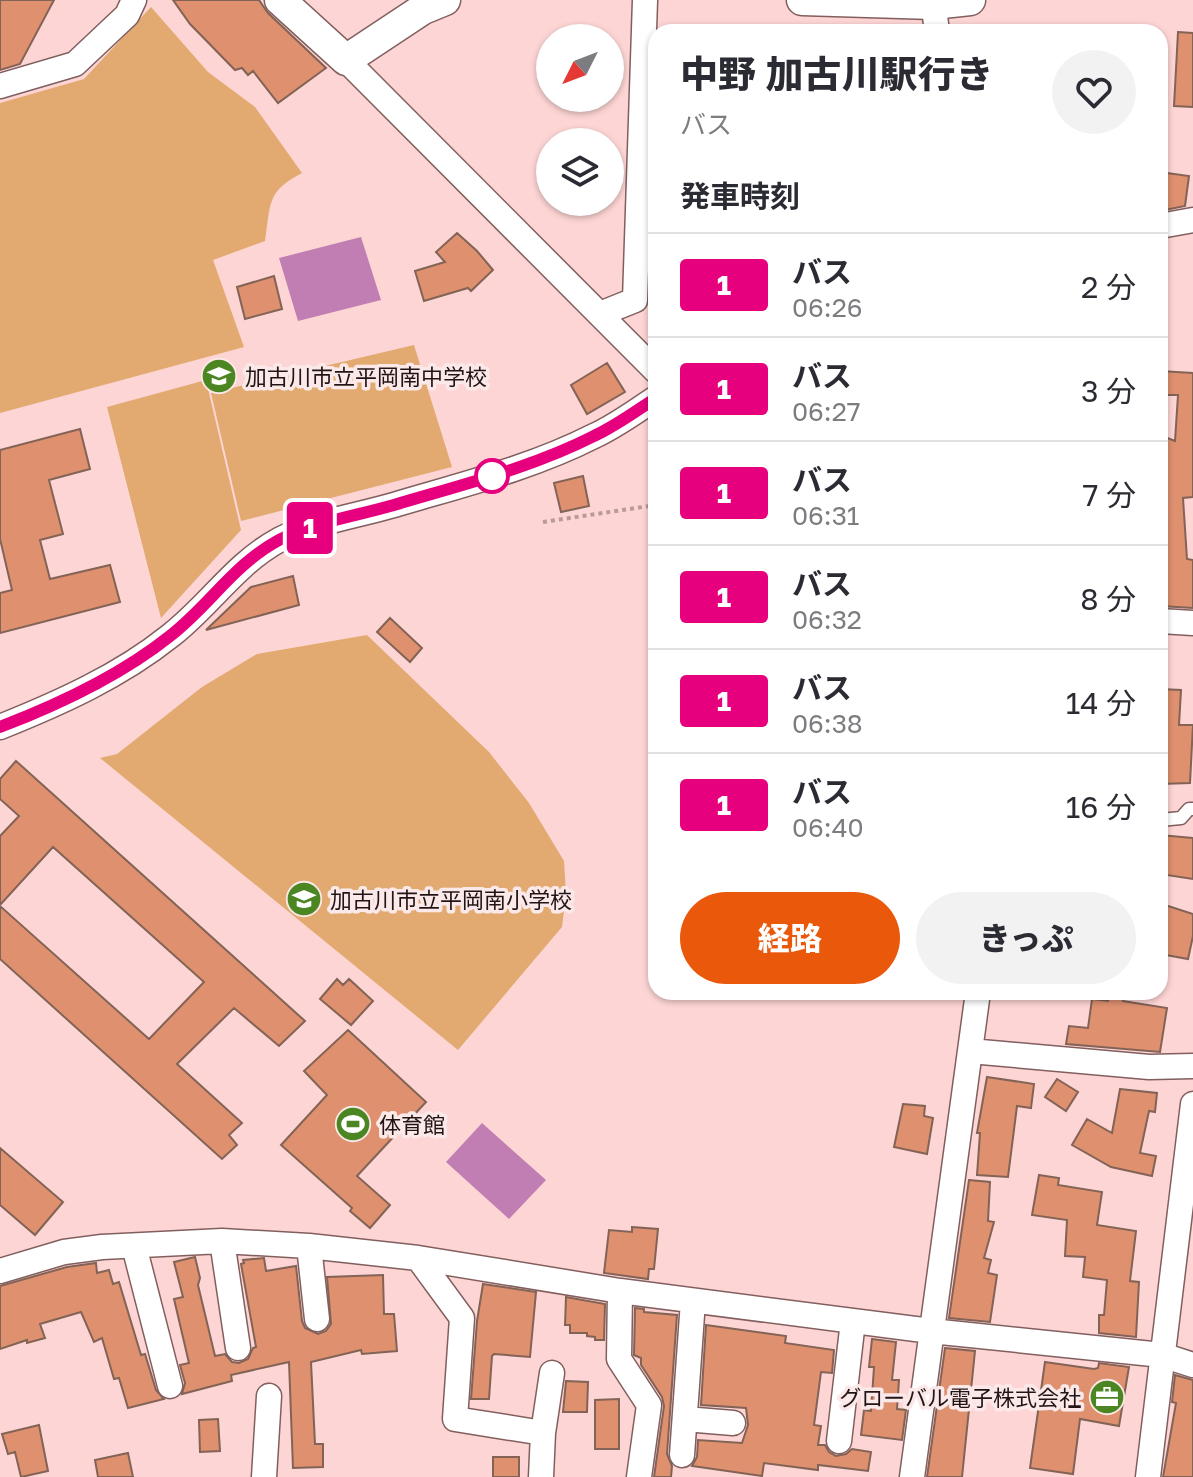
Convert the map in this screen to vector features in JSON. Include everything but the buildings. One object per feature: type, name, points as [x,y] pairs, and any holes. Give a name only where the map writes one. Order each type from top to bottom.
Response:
[{"type":"street","points":[[0,86],[75,64],[127,15],[134,0]]},
{"type":"street","points":[[280,0],[346,60],[648,363]]},
{"type":"street","points":[[346,60],[423,9],[445,0]]},
{"type":"street","points":[[600,314],[635,300],[645,0]]},
{"type":"street","points":[[802,0],[934,12],[970,0]]},
{"type":"street","points":[[1168,225],[1193,220]]},
{"type":"street","points":[[0,727],[104,680],[137,659],[171,636],[242,564],[279,540],[318,525],[550,456],[596,436],[648,403]]},
{"type":"street","points":[[1168,621],[1193,623]]},
{"type":"street","points":[[912,1477],[977,1000]]},
{"type":"street","points":[[970,1051],[1149,1067],[1193,1066]]},
{"type":"street","points":[[1148,1477],[1162,1355],[1186,1229],[1193,1104]]},
{"type":"street","points":[[0,1271],[64,1252],[134,1246],[222,1241],[309,1246],[418,1258],[693,1301],[931,1331],[1162,1355],[1193,1365]]},
{"type":"street","points":[[222,1241],[238,1348]]},
{"type":"street","points":[[134,1246],[170,1386]]},
{"type":"street","points":[[309,1246],[317,1319]]},
{"type":"street","points":[[418,1258],[462,1318],[455,1419],[543,1433]]},
{"type":"street","points":[[620,1291],[619,1359],[667,1410],[682,1455]]},
{"type":"street","points":[[639,1477],[667,1410],[693,1301]]},
{"type":"street","points":[[839,1441],[832,1413],[853,1321]]},
{"type":"street","points":[[541,1477],[543,1433],[552,1373]]},
{"type":"street","points":[[264,1477],[269,1396]]},
{"type":"street","points":[[667,1410],[733,1423]]},
{"type":"street","points":[[243,1425],[267,1426]]},
{"type":"lane","points":[[1168,819],[1181,818],[1193,809]]},
{"type":"path","points":[[543,522],[648,506]]},
{"type":"shaded area","points":[[151,7],[208,72],[255,107],[302,173],[282,186],[272,200],[265,241],[213,260],[244,347],[0,413],[0,103],[84,79]]},
{"type":"shaded area","points":[[361,237],[381,300],[298,321],[279,258]]},
{"type":"shaded area","points":[[414,345],[452,467],[241,521],[211,393]]},
{"type":"shaded area","points":[[206,380],[241,530],[161,618],[107,407]]},
{"type":"shaded area","points":[[367,635],[489,752],[529,803],[564,861],[566,894],[562,927],[458,1050],[100,758],[117,754],[202,687],[257,654]]},
{"type":"shaded area","points":[[482,1123],[546,1180],[509,1219],[446,1162]]},
{"type":"bus line","name":"1","points":[[0,727],[104,680],[137,659],[171,636],[242,564],[279,540],[318,525],[550,456],[596,436],[648,403]]},
{"type":"place","name":"加古川市立平岡南中学校","points":[[219,376]]},
{"type":"place","name":"加古川市立平岡南小学校","points":[[304,899]]},
{"type":"place","name":"体育館","points":[[353,1124]]},
{"type":"place","name":"グローバル電子株式会社","points":[[1107,1397]]}]
